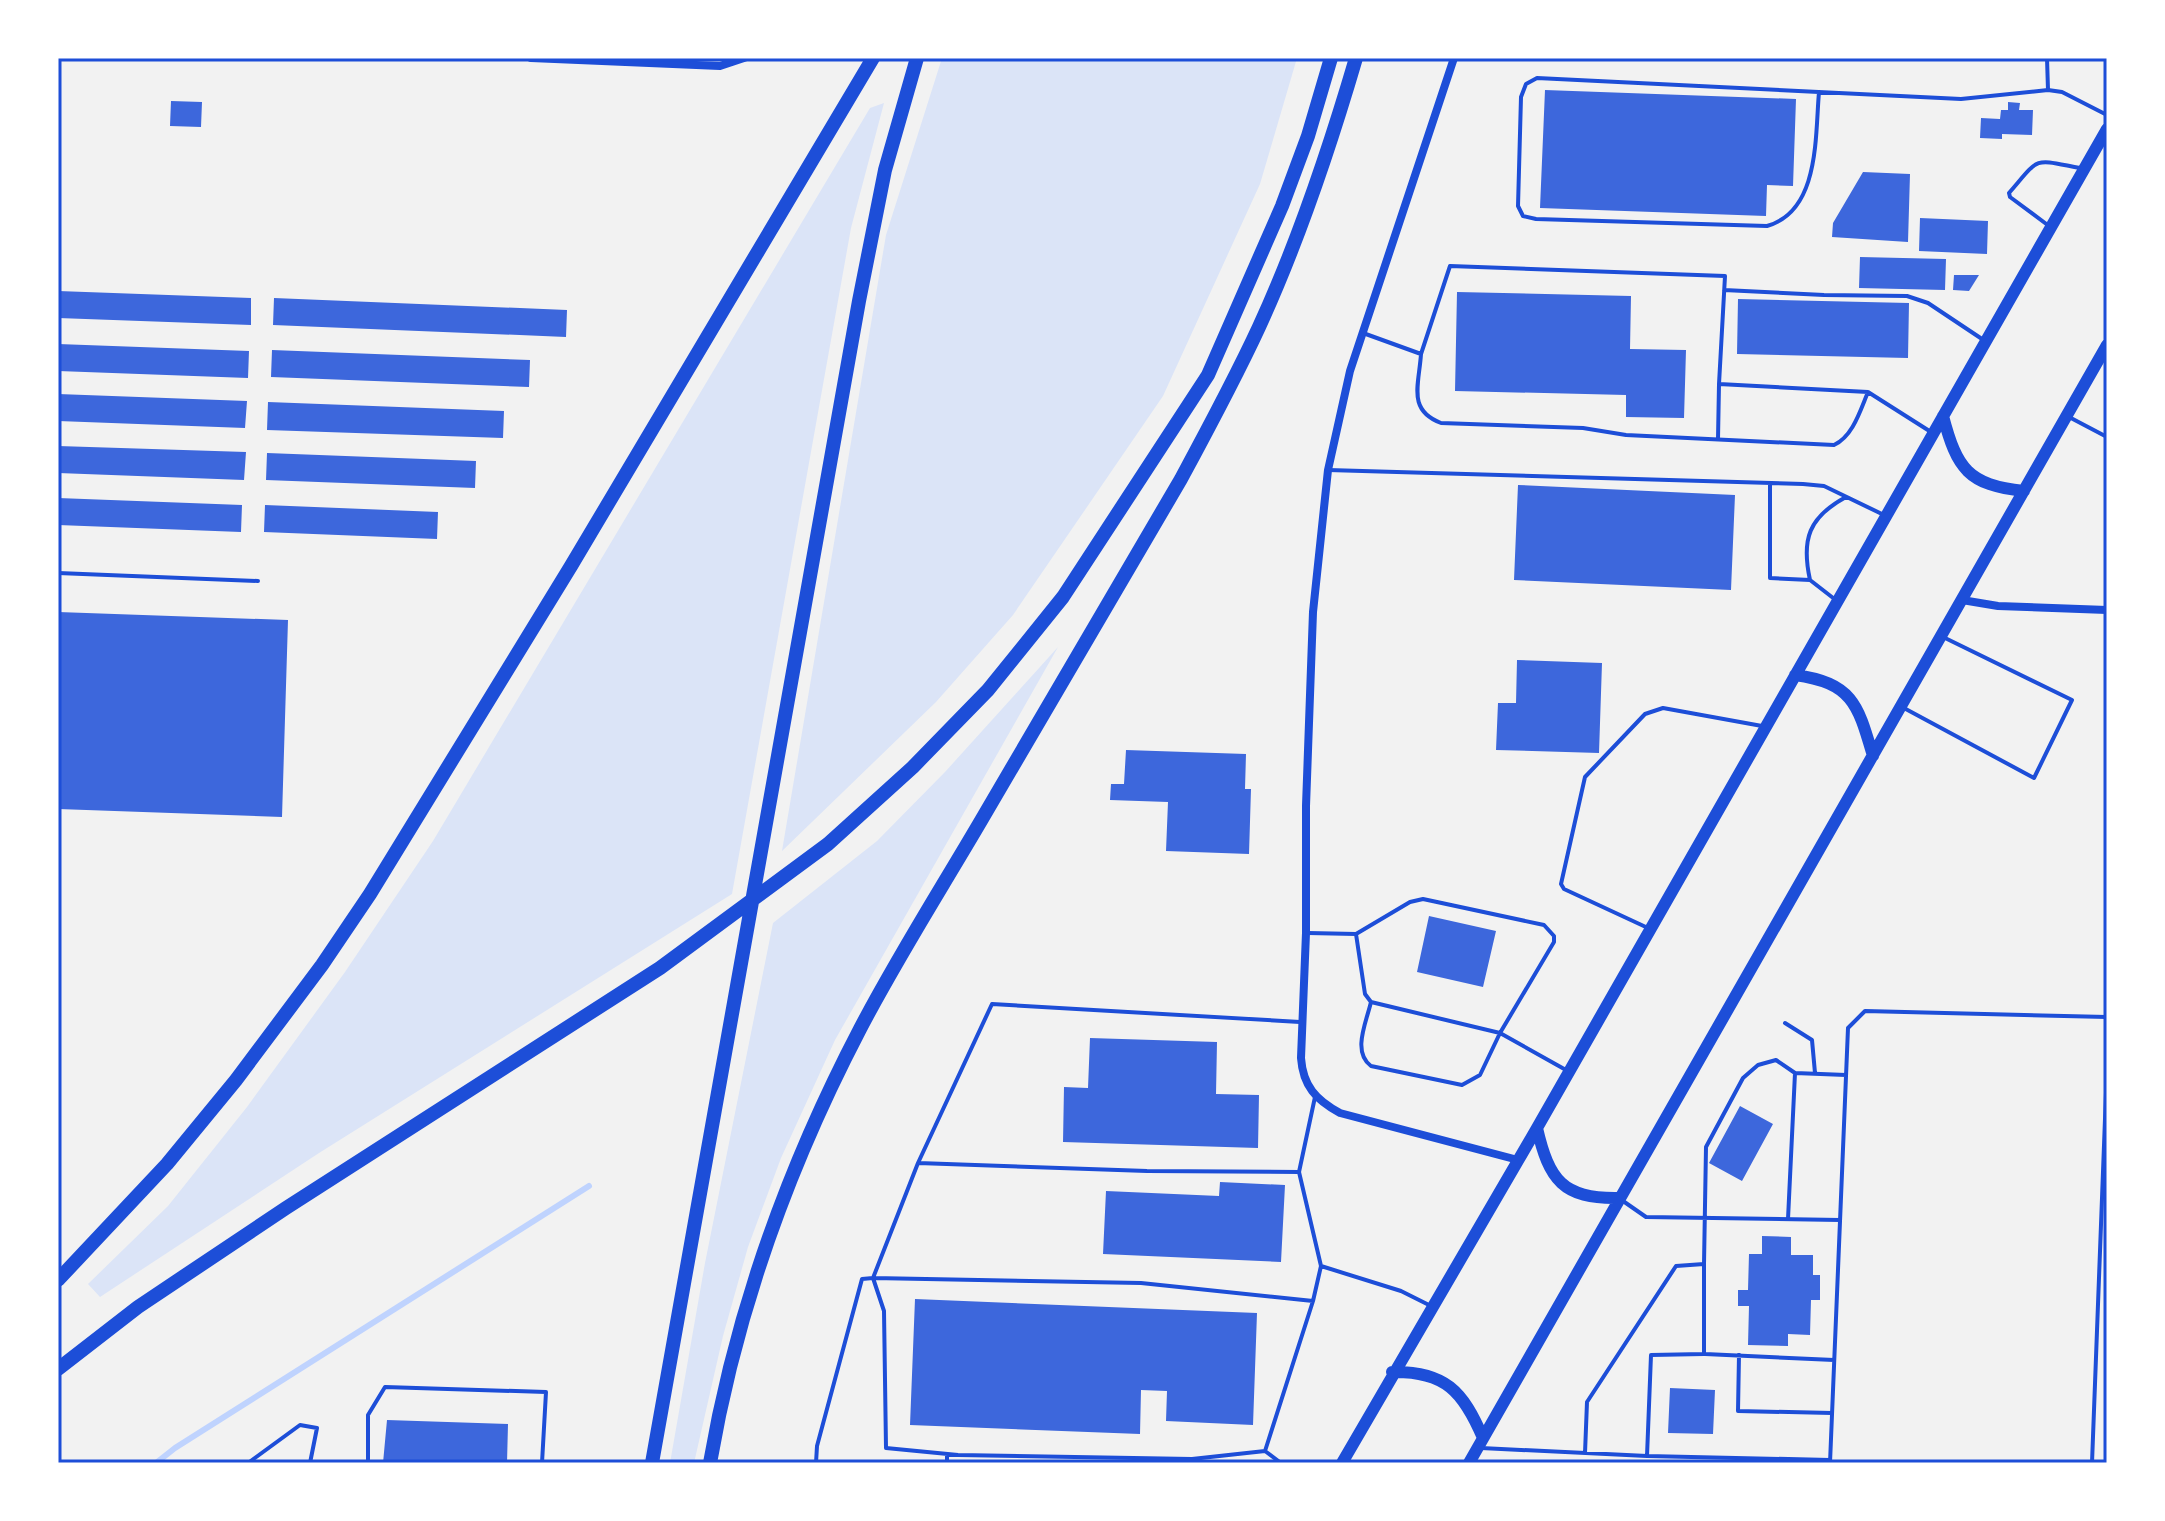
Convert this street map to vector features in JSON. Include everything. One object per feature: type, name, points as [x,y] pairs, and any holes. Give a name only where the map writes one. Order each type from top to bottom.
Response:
[{"type":"highway","points":[[58,1280],[130,1205],[236,1080],[362,906],[571,566],[873,58]]},
{"type":"highway","points":[[652,1463],[877,205],[917,58]]},
{"type":"highway","points":[[58,1369],[138,1307],[273,1216],[660,968],[828,844],[913,767],[977,701],[1063,597],[1208,375],[1282,206],[1308,136],[1331,58]]},
{"type":"highway","points":[[710,1463],[724,1395],[750,1298],[778,1214],[815,1123],[861,1028],[1221,405],[1259,327],[1298,234],[1331,144],[1356,58]]},
{"type":"main road","points":[[1342,1463],[1392,1372],[1537,1128],[2107,129]]},
{"type":"main road","points":[[1469,1463],[2107,345]]},
{"type":"main road","points":[[1943,416],[1950,441],[1970,474],[1984,484],[2024,491]]},
{"type":"main road","points":[[1795,675],[1825,680],[1849,696],[1864,727],[1873,756]]},
{"type":"main road","points":[[1537,1128],[1543,1154],[1559,1183],[1584,1197],[1618,1198]]},
{"type":"main road","points":[[1392,1372],[1433,1375],[1446,1383],[1461,1397],[1480,1443]]},
{"type":"street","points":[[531,58],[720,66],[742,60]]},
{"type":"street","points":[[1454,58],[1350,371],[1328,470],[1313,612],[1302,1071],[1315,1097],[1340,1113],[1518,1160]]},
{"type":"street","points":[[1962,600],[1998,606],[2107,610]]},
{"type":"lane","points":[[2047,58],[2048,90]]},
{"type":"lane","points":[[1819,92],[1813,166],[1805,192],[1782,222],[1767,226],[1536,219],[1523,216],[1518,206],[1521,97],[1526,84],[1537,78],[1961,99],[2024,90],[2048,90],[2062,92],[2107,115]]},
{"type":"lane","points":[[2051,228],[2010,197],[2009,193],[2034,163],[2041,161],[2084,169]]},
{"type":"lane","points":[[1718,439],[1725,276],[1450,266],[1421,354],[1418,405],[1426,417],[1441,423],[1583,428],[1626,435],[1834,445],[1844,441],[1868,392]]},
{"type":"lane","points":[[1724,290],[1907,296],[1928,303],[1986,342]]},
{"type":"lane","points":[[1363,333],[1421,354]]},
{"type":"lane","points":[[1719,384],[1868,392],[1933,433]]},
{"type":"lane","points":[[2067,416],[2107,437]]},
{"type":"lane","points":[[1328,470],[1824,486],[1886,516]]},
{"type":"lane","points":[[1770,483],[1770,578],[1810,580],[1837,602]]},
{"type":"lane","points":[[1810,580],[1808,542],[1814,520],[1826,508],[1846,497]]},
{"type":"lane","points":[[58,573],[258,581]]},
{"type":"lane","points":[[1901,706],[2034,778],[2072,700],[1941,636]]},
{"type":"lane","points":[[1650,929],[1564,889],[1561,884],[1585,777],[1645,714],[1663,708],[1765,727]]},
{"type":"lane","points":[[1306,933],[1356,934],[1410,902],[1423,899],[1548,928],[1554,936],[1554,942],[1500,1033],[1480,1075],[1462,1085],[1371,1066],[1364,1061],[1360,1052],[1371,1002]]},
{"type":"lane","points":[[1356,934],[1365,994],[1371,1002],[1500,1033],[1569,1071]]},
{"type":"lane","points":[[1281,1463],[1265,1451],[1192,1461],[947,1454],[886,1448],[884,1311],[873,1278],[918,1163],[992,1004],[1302,1022]]},
{"type":"lane","points":[[1480,1443],[1585,1453],[1830,1462],[1848,1028],[1865,1011],[2107,1017]]},
{"type":"lane","points":[[1785,1023],[1812,1040],[1815,1073]]},
{"type":"lane","points":[[1704,1354],[1706,1147],[1743,1078],[1758,1065],[1776,1060],[1795,1073],[1846,1075]]},
{"type":"lane","points":[[2092,1463],[2107,1066]]},
{"type":"lane","points":[[1788,1219],[1795,1073]]},
{"type":"lane","points":[[1265,1451],[1313,1301],[1321,1266],[1299,1172],[1315,1097]]},
{"type":"lane","points":[[918,1163],[1147,1171],[1299,1172]]},
{"type":"lane","points":[[1618,1198],[1646,1217],[1840,1220]]},
{"type":"lane","points":[[1585,1453],[1587,1402],[1676,1266],[1704,1264]]},
{"type":"lane","points":[[1321,1266],[1401,1291],[1431,1306]]},
{"type":"lane","points":[[816,1463],[817,1446],[862,1279],[1141,1283],[1313,1301]]},
{"type":"lane","points":[[1647,1456],[1651,1355],[1704,1354],[1834,1360]]},
{"type":"lane","points":[[1739,1355],[1738,1411],[1832,1413]]},
{"type":"lane","points":[[368,1463],[368,1415],[385,1387],[546,1392],[542,1463]]},
{"type":"lane","points":[[248,1463],[300,1425],[317,1428],[310,1463]]},
{"type":"lane","points":[[947,1454],[947,1463]]},
{"type":"shaded area","points":[[942,58],[1297,58],[1260,184],[1163,396],[1013,615],[936,702],[782,851],[886,235]]},
{"type":"shaded area","points":[[884,103],[851,228],[732,894],[319,1153],[100,1297],[88,1284],[168,1206],[247,1107],[345,972],[433,841],[870,108]]},
{"type":"shaded area","points":[[1058,647],[835,1040],[781,1158],[748,1247],[723,1336],[694,1463],[670,1463],[705,1263],[773,923],[877,841],[945,772]]},
{"type":"building","points":[[1545,90],[1796,99],[1793,186],[1767,185],[1766,216],[1540,208]]},
{"type":"building","points":[[171,101],[202,102],[201,127],[170,126]]},
{"type":"building","points":[[2008,102],[2020,103],[2019,110],[2033,110],[2032,135],[2002,134],[2002,139],[1980,138],[1981,118],[2000,119],[2001,110],[2008,110]]},
{"type":"building","points":[[1863,172],[1910,174],[1908,242],[1832,237],[1833,223]]},
{"type":"building","points":[[1920,218],[1988,221],[1987,254],[1919,251]]},
{"type":"building","points":[[1860,257],[1946,259],[1945,290],[1859,288]]},
{"type":"building","points":[[1954,275],[1979,275],[1969,291],[1953,290]]},
{"type":"building","points":[[58,291],[251,298],[251,325],[58,318]]},
{"type":"building","points":[[1457,292],[1631,296],[1630,349],[1686,350],[1684,418],[1626,417],[1626,395],[1455,391]]},
{"type":"building","points":[[274,298],[567,310],[566,337],[273,325]]},
{"type":"building","points":[[1738,299],[1909,303],[1908,358],[1737,354]]},
{"type":"building","points":[[58,344],[249,351],[248,378],[58,371]]},
{"type":"building","points":[[272,350],[530,360],[529,387],[271,377]]},
{"type":"building","points":[[58,394],[247,401],[245,428],[58,421]]},
{"type":"building","points":[[268,402],[504,411],[503,438],[267,430]]},
{"type":"building","points":[[58,446],[246,452],[244,480],[58,473]]},
{"type":"building","points":[[267,453],[476,461],[475,488],[266,480]]},
{"type":"building","points":[[1518,485],[1735,495],[1731,590],[1514,580]]},
{"type":"building","points":[[58,498],[242,505],[241,532],[58,525]]},
{"type":"building","points":[[265,505],[438,512],[437,539],[264,532]]},
{"type":"building","points":[[58,612],[288,620],[282,817],[58,809]]},
{"type":"building","points":[[1517,660],[1602,663],[1599,753],[1496,750],[1498,703],[1516,703]]},
{"type":"building","points":[[1126,750],[1246,754],[1245,789],[1251,789],[1249,854],[1166,851],[1168,802],[1110,800],[1111,784],[1124,784]]},
{"type":"building","points":[[1429,916],[1496,931],[1483,987],[1417,972]]},
{"type":"building","points":[[1090,1038],[1217,1042],[1216,1094],[1259,1095],[1258,1148],[1063,1142],[1064,1087],[1088,1088]]},
{"type":"building","points":[[1740,1106],[1773,1124],[1742,1181],[1709,1163]]},
{"type":"building","points":[[1220,1182],[1285,1185],[1281,1262],[1103,1254],[1106,1191],[1219,1196]]},
{"type":"building","points":[[1762,1236],[1791,1237],[1791,1255],[1813,1255],[1813,1275],[1820,1275],[1820,1300],[1811,1300],[1810,1335],[1788,1334],[1788,1346],[1748,1345],[1749,1306],[1738,1306],[1738,1290],[1748,1290],[1749,1254],[1762,1254]]},
{"type":"building","points":[[915,1299],[1257,1313],[1253,1425],[1166,1421],[1167,1391],[1141,1390],[1140,1434],[910,1425]]},
{"type":"building","points":[[1670,1388],[1715,1390],[1713,1434],[1668,1433]]},
{"type":"building","points":[[387,1420],[508,1424],[507,1463],[383,1463]]},
{"type":"waterway","points":[[156,1463],[589,1186]]}]
